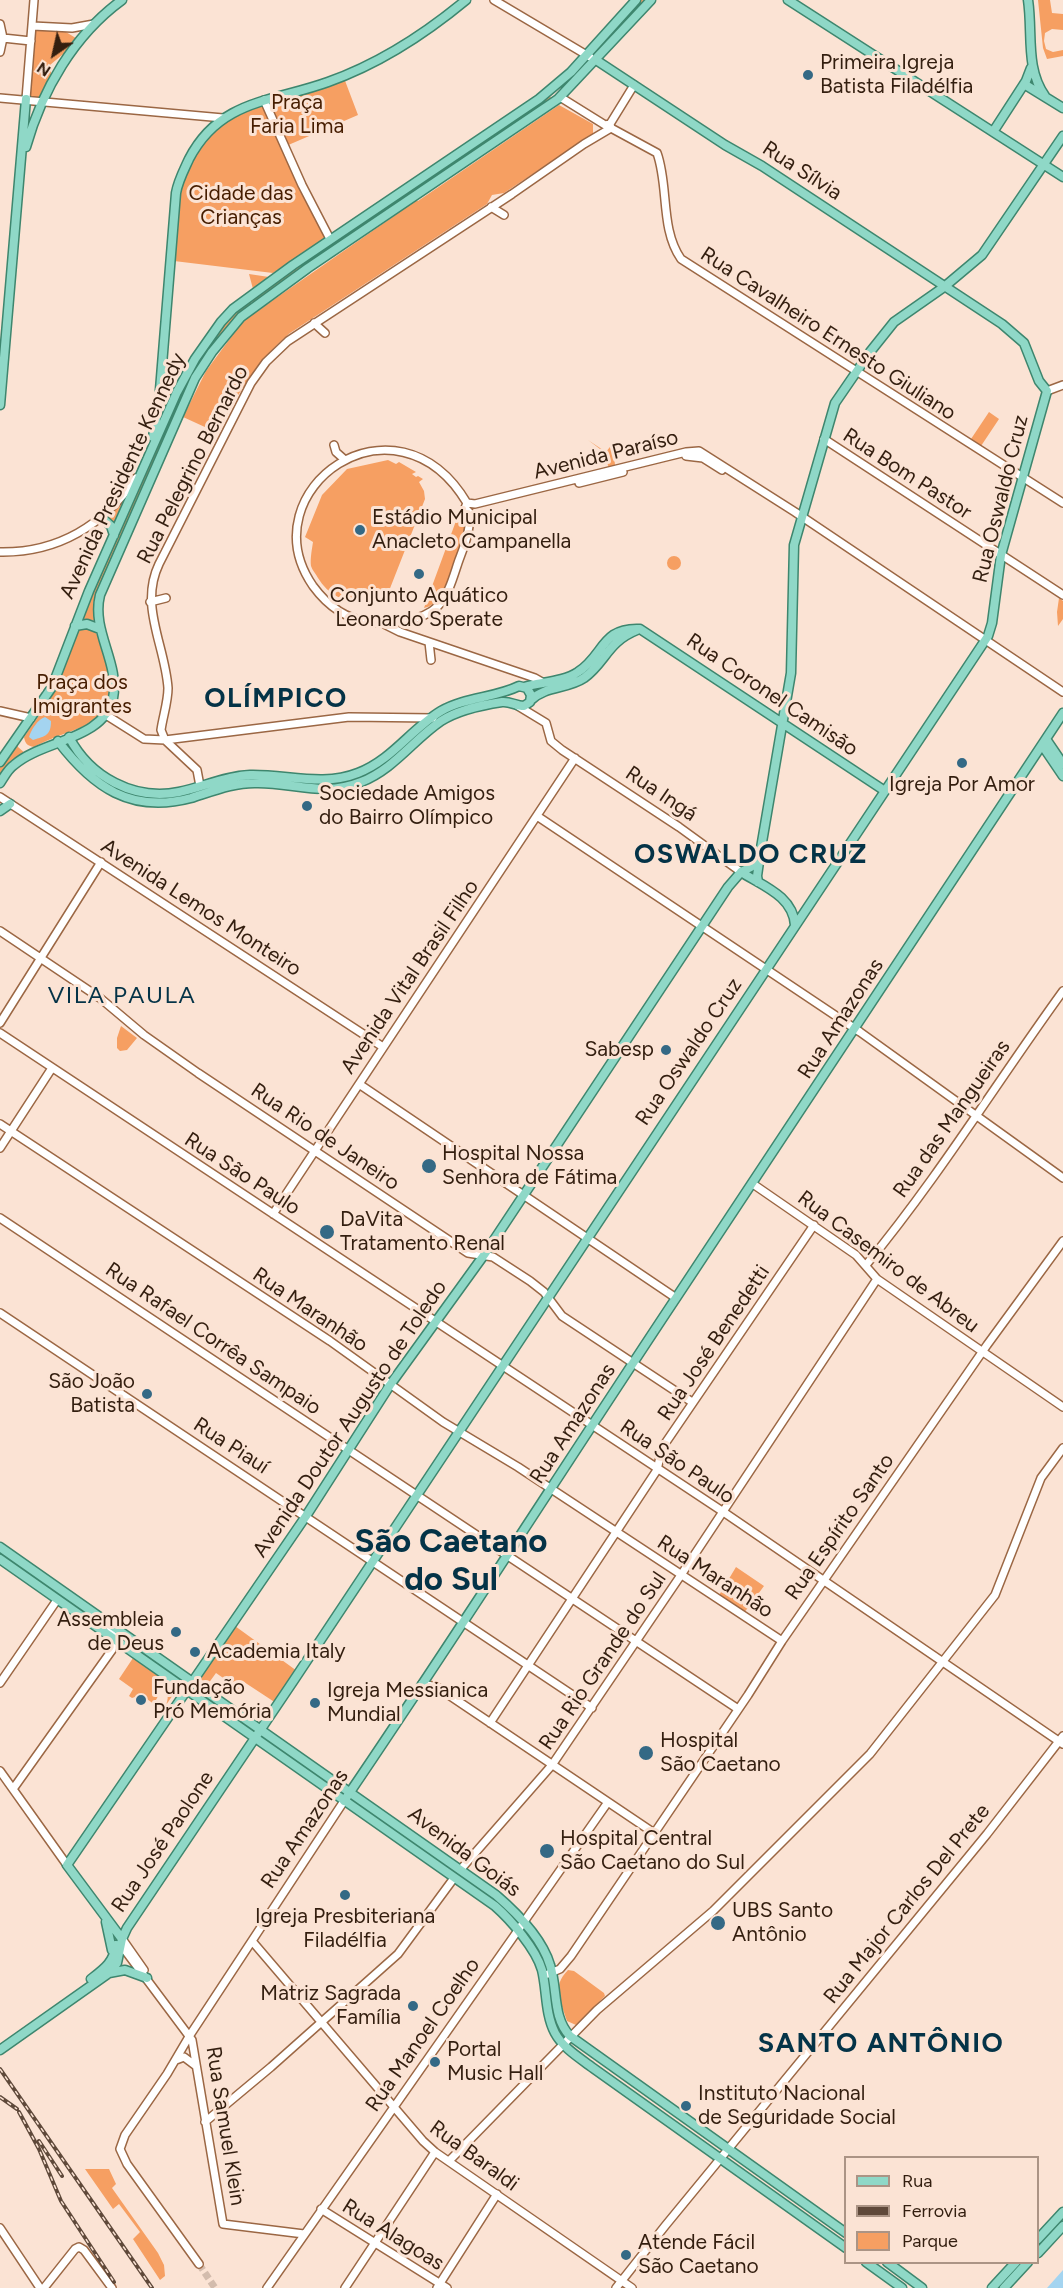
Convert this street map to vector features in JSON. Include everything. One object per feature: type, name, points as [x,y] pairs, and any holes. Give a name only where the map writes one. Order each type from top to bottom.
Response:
[{"type":"main road","points":[[19,173],[42,101],[61,67],[96,23],[122,0]]},
{"type":"main road","points":[[151,451],[157,412],[177,187],[194,151],[208,132],[223,118],[237,110],[329,82],[378,60],[439,22],[466,0]]},
{"type":"main road","name":"Avenida Presidente Kennedy","points":[[0,762],[56,680],[75,626],[183,380],[221,322],[252,295],[330,239],[539,99],[580,62],[636,0]]},
{"type":"main road","name":"Avenida Presidente Kennedy","points":[[106,715],[113,699],[113,678],[100,629],[97,609],[100,595],[195,378],[212,352],[234,324],[258,304],[560,97],[651,0]]},
{"type":"main road","points":[[788,0],[1063,177]]},
{"type":"main road","points":[[1028,0],[1031,68],[1037,85],[1045,96],[1063,108]]},
{"type":"main road","points":[[580,62],[596,60]]},
{"type":"main road","name":"Rua Sílvia","points":[[596,60],[725,145],[762,166],[1019,338],[1028,349],[1041,386],[1047,390]]},
{"type":"main road","points":[[993,132],[1024,84],[1031,68]]},
{"type":"main road","points":[[539,99],[551,95],[560,97],[558,90],[562,80]]},
{"type":"main road","points":[[1024,84],[1039,95],[1045,96]]},
{"type":"main road","points":[[0,405],[26,99]]},
{"type":"main road","points":[[758,882],[760,848],[793,661],[794,545],[835,403],[894,322],[944,287],[987,249],[1063,136]]},
{"type":"main road","points":[[278,276],[282,279],[281,288]]},
{"type":"main road","points":[[252,295],[258,304]]},
{"type":"main road","name":"Rua Oswaldo Cruz","points":[[261,1729],[986,640],[992,623],[1001,555],[1047,390]]},
{"type":"main road","points":[[102,518],[111,526],[114,535]]},
{"type":"main road","points":[[75,626],[87,624],[100,629]]},
{"type":"main road","points":[[69,737],[88,763],[108,780],[124,787],[167,794],[250,775],[326,780],[349,776],[377,764],[430,717],[452,705],[573,675],[584,667],[610,636],[624,630],[640,629]]},
{"type":"main road","points":[[58,741],[81,770],[110,791],[132,799],[163,803],[244,783],[322,790],[344,787],[363,781],[382,771],[441,721],[454,714],[505,702],[522,706],[538,694],[582,679],[615,642],[640,629]]},
{"type":"main road","name":"Rua Coronel Camisão","points":[[640,629],[885,791]]},
{"type":"main road","points":[[519,687],[530,692],[530,701]]},
{"type":"main road","points":[[516,705],[511,695],[519,687]]},
{"type":"main road","name":"Rua Amazonas","points":[[344,1801],[552,1490],[676,1298],[1063,713]]},
{"type":"main road","points":[[0,783],[14,764],[33,752],[92,727],[106,715]]},
{"type":"main road","points":[[20,735],[22,746],[33,752]]},
{"type":"main road","points":[[1044,742],[1063,764]]},
{"type":"main road","points":[[1044,742],[1063,776]]},
{"type":"main road","points":[[0,811],[10,804]]},
{"type":"main road","name":"Avenida Doutor Augusto de Toledo","points":[[66,1865],[306,1516],[390,1385],[484,1256],[702,927],[741,872],[751,867],[760,848]]},
{"type":"main road","name":"Rua Ingá","points":[[741,872],[789,904],[795,926]]},
{"type":"main road","name":"Avenida Goiás","points":[[0,1547],[496,1895],[523,1922],[546,1956],[552,1973],[560,2017],[570,2036],[844,2246]]},
{"type":"main road","name":"Avenida Goiás","points":[[0,1559],[495,1906],[534,1953],[543,1976],[552,2026],[562,2044],[685,2133],[724,2155],[844,2232]]},
{"type":"main road","name":"Rua José Paolone","points":[[104,1974],[127,1928],[261,1729]]},
{"type":"main road","points":[[66,1865],[103,1913],[120,1941]]},
{"type":"main road","points":[[103,1913],[112,1944],[112,1958]]},
{"type":"main road","name":"Rua José Paolone","points":[[104,1974],[117,1963],[120,1941]]},
{"type":"main road","points":[[0,2044],[104,1974],[125,1970],[145,1973]]},
{"type":"main road","points":[[0,2050],[104,1974]]},
{"type":"main road","points":[[1041,2242],[1047,2229],[1063,2212]]},
{"type":"main road","points":[[1041,2242],[1063,2226]]},
{"type":"main road","points":[[869,2264],[902,2288]]},
{"type":"main road","points":[[889,2264],[922,2288]]},
{"type":"main road","points":[[992,2288],[1014,2264]]},
{"type":"main road","points":[[1004,2288],[1026,2264]]},
{"type":"street","points":[[26,99],[34,0]]},
{"type":"street","name":"Rua Sílvia","points":[[494,0],[596,60]]},
{"type":"street","points":[[33,26],[80,28],[96,23]]},
{"type":"street","points":[[0,24],[3,38],[0,52]]},
{"type":"street","points":[[62,28],[81,40]]},
{"type":"street","points":[[3,38],[31,41]]},
{"type":"street","name":"Rua Pelegrino Bernardo","points":[[165,740],[161,730],[168,690],[150,602],[151,587],[156,570],[251,382],[266,362],[282,347],[314,323],[608,127],[634,85]]},
{"type":"street","name":"Rua Cavalheiro Ernesto Giuliano","points":[[560,97],[608,127],[657,153],[669,225],[681,259],[1063,503]]},
{"type":"street","points":[[0,98],[223,118]]},
{"type":"street","points":[[264,100],[302,185],[330,239]]},
{"type":"street","points":[[491,207],[504,215]]},
{"type":"street","points":[[314,323],[325,333]]},
{"type":"street","points":[[1047,390],[1063,385]]},
{"type":"street","name":"Rua Bom Pastor","points":[[824,439],[1063,596]]},
{"type":"street","points":[[334,445],[336,452],[345,460]]},
{"type":"street","points":[[376,451],[403,452],[426,461],[456,486],[471,507],[469,532],[443,600],[432,611],[407,620],[384,624],[362,621],[334,608],[319,594],[304,570],[299,556],[298,527],[304,504],[317,482],[345,460],[376,451]]},
{"type":"street","name":"Avenida Paraíso","points":[[471,507],[693,451],[707,454],[1063,692]]},
{"type":"street","points":[[0,552],[31,550],[57,543],[81,532],[102,518],[127,492],[143,468]]},
{"type":"street","points":[[150,602],[166,598]]},
{"type":"street","points":[[407,620],[409,636]]},
{"type":"street","points":[[384,624],[409,636],[542,682]]},
{"type":"street","points":[[429,642],[431,660]]},
{"type":"street","points":[[519,687],[524,681],[520,673]]},
{"type":"street","name":"Rua Ingá","points":[[530,701],[529,711],[534,715]]},
{"type":"street","name":"Rua Ingá","points":[[516,705],[546,723],[553,743],[679,827],[741,872]]},
{"type":"street","points":[[0,711],[31,718]]},
{"type":"street","points":[[106,715],[144,739],[165,740],[349,717],[430,717],[441,721]]},
{"type":"street","points":[[400,717],[418,729],[428,732]]},
{"type":"street","points":[[165,740],[197,770],[200,786]]},
{"type":"street","name":"Avenida Vital Brasil Filho","points":[[273,1214],[574,758]]},
{"type":"street","name":"Avenida Lemos Monteiro","points":[[0,797],[383,1047]]},
{"type":"street","points":[[537,816],[855,1029],[1063,1178]]},
{"type":"street","points":[[0,1023],[101,862]]},
{"type":"street","name":"Rua Rio de Janeiro","points":[[0,932],[100,998],[148,1038],[468,1253],[493,1257],[530,1281],[562,1316],[692,1402]]},
{"type":"street","name":"Rua das Mangueiras","points":[[866,1265],[977,1116],[1025,1043],[1063,991]]},
{"type":"street","name":"Rua São Paulo","points":[[0,1033],[722,1511],[1062,1741]]},
{"type":"street","points":[[0,1148],[52,1068]]},
{"type":"street","points":[[359,1084],[676,1298]]},
{"type":"street","name":"Rua Maranhão","points":[[0,1124],[330,1341],[459,1431],[782,1641]]},
{"type":"street","name":"Rua Casemiro de Abreu","points":[[753,1184],[814,1225],[866,1265],[877,1279],[1063,1407]]},
{"type":"street","name":"Rua Rafael Corrêa Sampaio","points":[[0,1218],[738,1709]]},
{"type":"street","name":"Rua José Benedetti","points":[[490,1723],[657,1470],[660,1453],[692,1402],[814,1225]]},
{"type":"street","name":"Rua Espírito Santo","points":[[543,1976],[560,1969],[568,1959],[823,1581],[1063,1240]]},
{"type":"street","name":"Rua Rio Grande do Sul","points":[[461,1869],[552,1765],[877,1279]]},
{"type":"street","name":"Rua Piauí","points":[[0,1313],[592,1708]]},
{"type":"street","points":[[449,2161],[570,2036],[615,1993],[713,1911],[870,1754],[995,1594],[1041,1478],[1063,1448]]},
{"type":"street","points":[[641,1459],[651,1458],[660,1453]]},
{"type":"street","points":[[0,1683],[57,1599]]},
{"type":"street","points":[[13,1789],[112,1650],[115,1641],[114,1634],[106,1620]]},
{"type":"street","points":[[422,1684],[437,1688],[654,1833]]},
{"type":"street","name":"Rua Major Carlos Del Prete","points":[[616,2288],[1062,1741]]},
{"type":"street","points":[[0,1771],[66,1865]]},
{"type":"street","name":"Rua Amazonas","points":[[200,2264],[122,2157],[120,2149],[125,2135],[344,1801]]},
{"type":"street","name":"Rua Manoel Coelho","points":[[267,2288],[392,2107],[608,1803]]},
{"type":"street","points":[[205,2122],[322,2023],[398,1954],[454,1878]]},
{"type":"street","points":[[120,1941],[190,2035]]},
{"type":"street","name":"Rua Baraldi","points":[[252,1941],[392,2107],[435,2152],[632,2288]]},
{"type":"street","name":"Rua Samuel Klein","points":[[190,2035],[223,2224],[304,2234]]},
{"type":"street","points":[[176,2060],[184,2057],[196,2066]]},
{"type":"street","points":[[345,2288],[435,2152]]},
{"type":"street","points":[[438,2286],[497,2194]]},
{"type":"street","name":"Rua Alagoas","points":[[321,2209],[376,2243],[438,2286],[447,2288]]},
{"type":"street","points":[[0,2228],[42,2288],[79,2247],[84,2250],[112,2288]]},
{"type":"green space","points":[[640,0],[647,0],[594,55],[593,54]]},
{"type":"green space","points":[[1038,0],[1050,0],[1052,13],[1063,14],[1063,30],[1052,29],[1045,33],[1044,41],[1046,49],[1053,52],[1063,50],[1063,56],[1047,59],[1043,48]]},
{"type":"green space","points":[[35,28],[61,29],[79,40],[69,53],[62,55],[50,65],[52,80],[41,100],[27,98]]},
{"type":"green space","name":"Praça Faria Lima","points":[[344,78],[358,115],[286,146],[264,100]]},
{"type":"green space","points":[[547,97],[551,97],[550,100],[254,303],[250,299]]},
{"type":"green space","name":"Cidade das Crianças","points":[[262,102],[325,239],[273,273],[174,261],[178,195],[196,149],[227,117]]},
{"type":"green space","points":[[559,105],[593,124],[593,134],[504,193],[492,195],[487,204],[290,333],[248,379],[218,433],[183,417],[206,371],[243,321],[414,200],[418,201]]},
{"type":"green space","points":[[249,274],[269,277],[253,289]]},
{"type":"green space","points":[[249,300],[253,305],[192,380],[93,603],[95,620],[80,620],[189,371],[233,312]]},
{"type":"green space","points":[[160,386],[175,388],[156,429]]},
{"type":"green space","points":[[989,412],[999,419],[981,446],[971,439]]},
{"type":"green space","points":[[588,440],[606,452],[613,443],[616,445],[615,466],[609,469],[604,452]]},
{"type":"green space","name":"Estádio Municipal Anacleto Campanella","points":[[388,460],[396,464],[399,462],[416,472],[412,474],[416,477],[423,479],[419,482],[425,499],[387,596],[368,602],[349,601],[332,593],[318,578],[311,566],[313,542],[305,537],[322,495],[347,469]]},
{"type":"green space","points":[[128,493],[114,523],[106,519]]},
{"type":"green space","points":[[460,510],[467,528],[457,561],[440,597],[424,608]]},
{"type":"green space","points":[[674,556],[679,558],[681,563],[679,568],[674,570],[669,568],[667,563],[669,558]]},
{"type":"green space","points":[[1059,598],[1063,601],[1063,619],[1058,626],[1057,612]]},
{"type":"green space","name":"Praça dos Imigrantes","points":[[83,627],[92,630],[99,639],[108,671],[110,689],[104,710],[90,723],[80,728],[34,747],[30,746],[24,737],[50,700],[74,634]]},
{"type":"green space","points":[[17,743],[26,754],[10,763],[0,778],[0,766]]},
{"type":"green space","points":[[121,1026],[137,1038],[127,1050],[120,1051],[117,1048],[117,1038]]},
{"type":"green space","points":[[736,1567],[764,1586],[744,1613],[718,1597]]},
{"type":"green space","points":[[235,1626],[297,1671],[276,1703],[244,1682],[239,1689],[216,1673],[208,1684],[200,1679]]},
{"type":"green space","points":[[133,1658],[177,1689],[166,1705],[167,1693],[158,1684],[153,1691],[158,1696],[154,1704],[141,1695],[132,1698],[129,1696],[133,1689],[119,1679]]},
{"type":"green space","points":[[568,1970],[574,1971],[605,1996],[576,2025],[567,2021],[560,2001],[560,1982]]},
{"type":"green space","points":[[85,2169],[109,2169],[116,2184],[112,2188],[164,2265],[165,2276],[160,2280],[133,2239],[140,2232],[119,2204],[113,2209]]},
{"type":"water","points":[[45,717],[51,721],[49,732],[33,740],[29,737],[31,731],[37,722]]},
{"type":"water","points":[[1063,2270],[1063,2288],[1047,2288]]},
{"type":"tunnel","points":[[199,2264],[215,2288]]},
{"type":"railway","points":[[0,2069],[152,2288]]},
{"type":"railway","points":[[0,2097],[17,2109]]},
{"type":"railway","points":[[19,2112],[39,2149],[61,2201],[114,2282]]},
{"type":"railway","points":[[39,2141],[62,2176]]},
{"type":"place","name":"Primeira Igreja Batista Filadélfia","points":[[808,75]]},
{"type":"place","name":"Estádio Municipal Anacleto Campanella","points":[[360,530]]},
{"type":"place","name":"Conjunto Aquático Leonardo Sperate","points":[[419,574]]},
{"type":"place","name":"Igreja Por Amor","points":[[962,763]]},
{"type":"place","name":"Sociedade Amigos do Bairro Olímpico","points":[[307,806]]},
{"type":"place","name":"Sabesp","points":[[666,1050]]},
{"type":"place","name":"Hospital Nossa Senhora de Fátima","points":[[429,1166]]},
{"type":"place","name":"DaVita Tratamento Renal","points":[[327,1232]]},
{"type":"place","name":"São João Batista","points":[[147,1394]]},
{"type":"place","name":"Assembleia de Deus","points":[[176,1632]]},
{"type":"place","name":"Academia Italy","points":[[195,1652]]},
{"type":"place","name":"Fundação Pró Memória","points":[[141,1700]]},
{"type":"place","name":"Igreja Messianica Mundial","points":[[315,1703]]},
{"type":"place","name":"Hospital São Caetano","points":[[646,1753]]},
{"type":"place","name":"Hospital Central São Caetano do Sul","points":[[547,1851]]},
{"type":"place","name":"Igreja Presbiteriana Filadélfia","points":[[345,1895]]},
{"type":"place","name":"UBS Santo Antônio","points":[[718,1923]]},
{"type":"place","name":"Matriz Sagrada Família","points":[[413,2006]]},
{"type":"place","name":"Portal Music Hall","points":[[435,2062]]},
{"type":"place","name":"Instituto Nacional de Seguridade Social","points":[[686,2106]]},
{"type":"place","name":"Atende Fácil São Caetano","points":[[626,2255]]},
{"type":"district","name":"OLÍMPICO","points":[[276,699]]},
{"type":"district","name":"OSWALDO CRUZ","points":[[751,855]]},
{"type":"district","name":"VILA PAULA","points":[[122,996]]},
{"type":"district","name":"São Caetano do Sul","points":[[451,1561]]},
{"type":"district","name":"SANTO ANTÔNIO","points":[[881,2044]]}]
